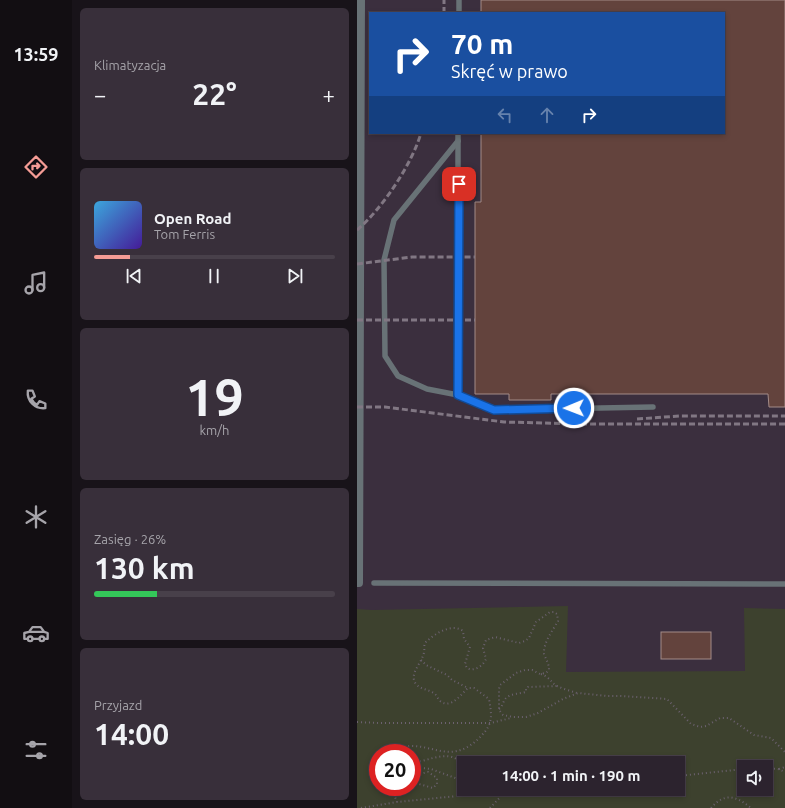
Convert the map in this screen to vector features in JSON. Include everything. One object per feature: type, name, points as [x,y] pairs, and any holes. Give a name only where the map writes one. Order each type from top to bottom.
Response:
[{"type":"street","points":[[357,583],[359,583],[361,0]]},
{"type":"lane","points":[[459,0],[459,12]]},
{"type":"lane","points":[[458,134],[458,395]]},
{"type":"lane","points":[[458,141],[394,220],[384,260],[385,356],[398,376],[427,389],[458,395],[494,410],[653,407]]},
{"type":"lane","points":[[374,583],[785,584]]},
{"type":"path","points":[[468,688],[462,696],[451,702],[445,703],[440,701],[433,692],[421,688],[415,683],[413,678],[424,653],[427,641],[439,632],[455,627],[463,631],[464,639],[470,647],[465,664],[467,668],[473,670],[479,668],[486,659],[483,648],[486,640],[495,637],[519,643],[525,641],[529,638],[536,622],[546,613],[553,612],[557,614],[558,621],[546,641],[544,652],[545,658],[549,662],[549,670],[546,673],[540,674]]},
{"type":"path","points":[[421,660],[447,675],[452,680],[468,688],[474,688],[489,700],[491,709],[491,723],[487,730],[475,743],[457,751],[445,752],[421,748]]},
{"type":"path","points":[[578,693],[526,717],[503,715],[499,710],[499,689],[501,685],[516,673],[525,670],[532,670],[548,677],[558,686],[578,693],[667,699],[691,724],[700,727],[706,726],[720,718],[729,718],[753,735],[771,738],[785,752]]},
{"type":"path","points":[[499,710],[503,706],[506,698],[514,694],[526,692],[526,688],[528,687],[558,686]]},
{"type":"path","points":[[357,722],[491,723],[513,717]]},
{"type":"path","points":[[421,761],[441,756],[451,756],[457,761]]},
{"type":"path","points":[[778,769],[785,767]]},
{"type":"path","points":[[421,768],[431,769],[457,779]]},
{"type":"path","points":[[773,769],[785,772]]},
{"type":"path","points":[[685,775],[737,770]]},
{"type":"path","points":[[421,774],[428,772],[437,778],[437,784],[433,788],[421,785]]},
{"type":"path","points":[[395,796],[397,802]]},
{"type":"path","points":[[361,808],[397,802],[457,796]]},
{"type":"path","points":[[490,808],[501,796]]},
{"type":"path","points":[[711,808],[716,803],[728,797],[739,799],[751,808]]},
{"type":"green space","points":[[568,606],[566,672],[745,671],[744,608],[785,609],[785,808],[357,808],[357,609],[372,610]]},
{"type":"building","points":[[481,0],[785,0],[785,407],[769,407],[768,394],[551,394],[551,400],[509,400],[509,394],[475,394],[475,202],[481,202],[481,134],[725,134],[725,12],[481,12]]},
{"type":"building","points":[[661,632],[711,632],[711,659],[661,659]]},
{"type":"railway","points":[[444,0],[444,12]]},
{"type":"railway","points":[[357,230],[367,221],[395,185],[411,158],[421,134]]},
{"type":"railway","points":[[357,264],[412,257],[475,257]]},
{"type":"railway","points":[[357,320],[475,320]]},
{"type":"railway","points":[[357,407],[385,407],[504,422],[584,424],[785,424]]},
{"type":"railway","points":[[637,419],[680,416],[785,416]]},
{"type":"route","points":[[459,184],[458,395],[494,410],[574,408]]}]
